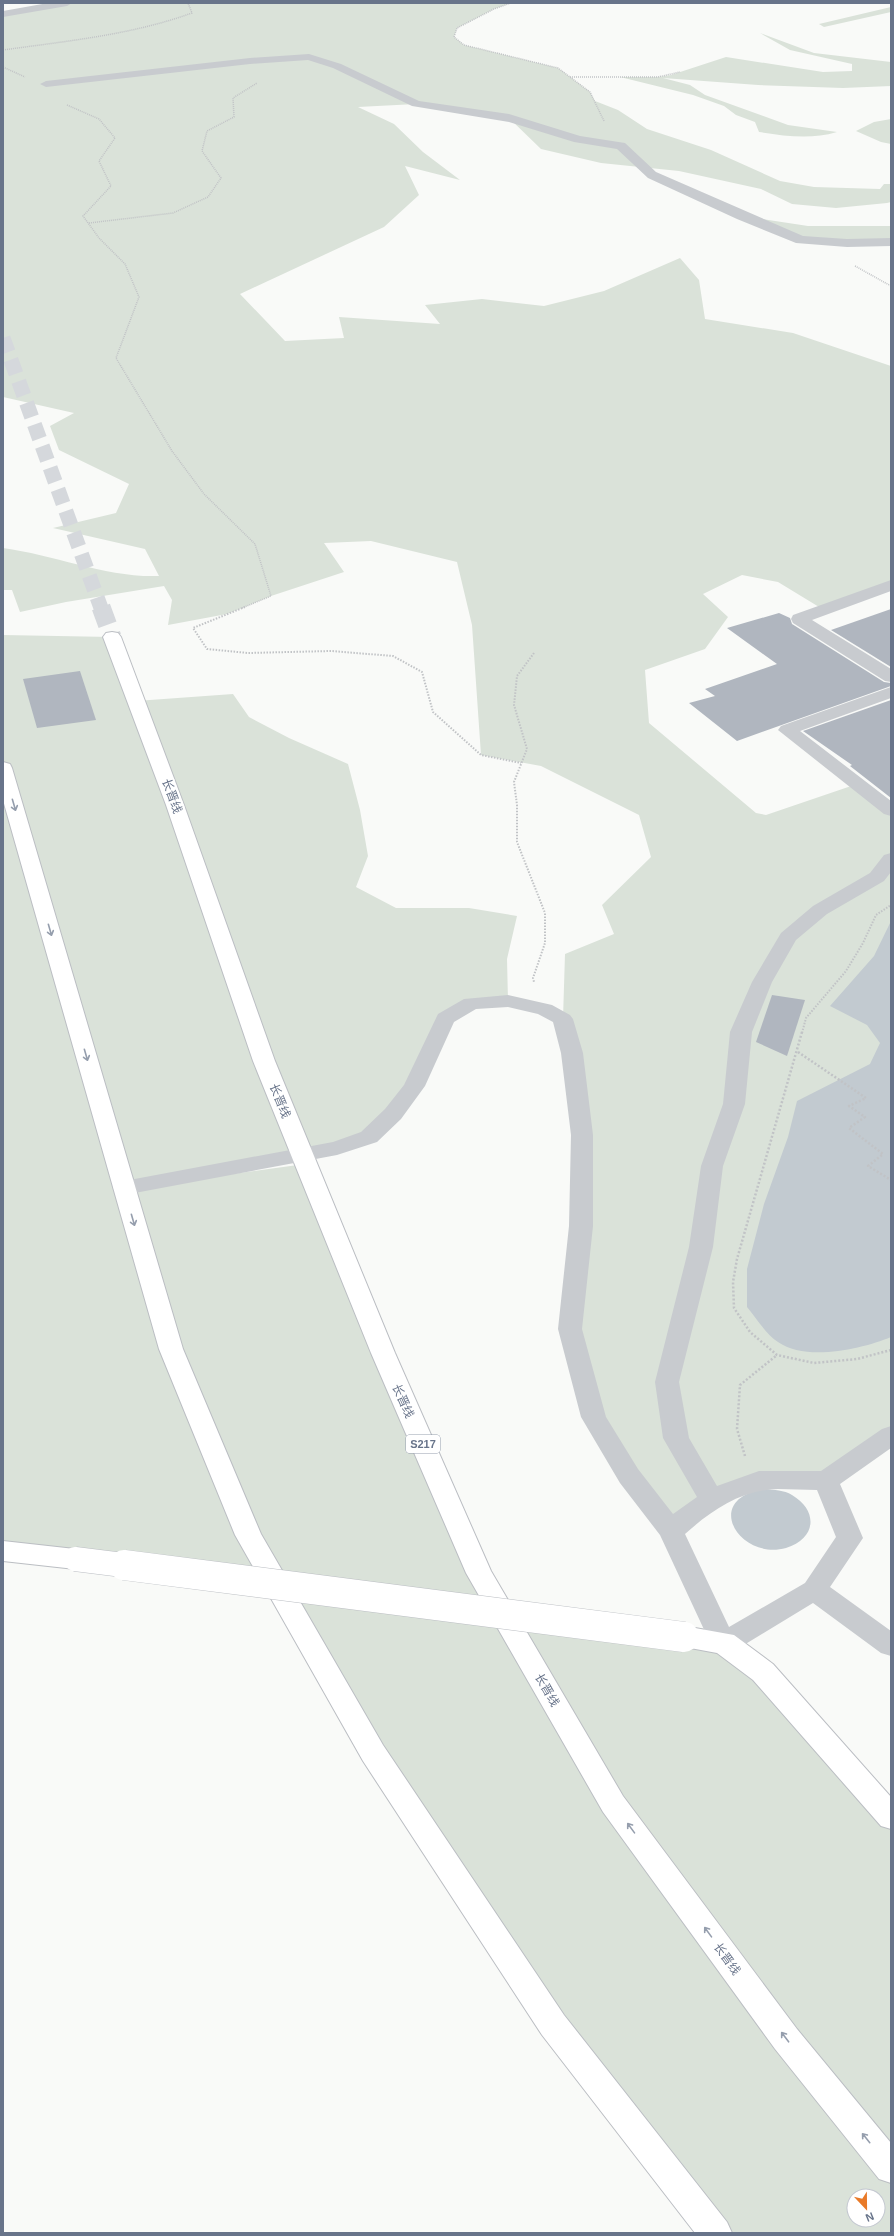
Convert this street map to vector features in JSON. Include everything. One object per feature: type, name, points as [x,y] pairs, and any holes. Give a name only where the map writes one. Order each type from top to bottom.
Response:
[{"type":"main road","name":"长晋线","points":[[112,637],[175,805],[264,1061],[382,1353],[479,1573],[613,1804],[786,2039],[891,2168]]},
{"type":"main road","points":[[3,768],[170,1349],[248,1535],[373,1753],[553,2025],[715,2233]]},
{"type":"main road","points":[[3,1552],[75,1559],[724,1643],[763,1672],[891,1817]]},
{"type":"street","points":[[3,14],[67,3]]},
{"type":"street","points":[[46,84],[309,57],[337,66],[416,104],[509,118],[534,124],[578,139],[621,146],[652,175],[742,216],[801,240],[847,243],[891,242]]},
{"type":"street","points":[[891,585],[799,619],[891,677]]},
{"type":"street","points":[[891,692],[787,730],[891,810]]},
{"type":"street","points":[[712,1500],[676,1438],[667,1382],[701,1247],[712,1166],[734,1104],[741,1032],[762,982],[788,937],[820,910],[877,877],[891,859]]},
{"type":"street","points":[[124,1188],[337,1148],[369,1136],[388,1118],[414,1086],[445,1018],[471,1003],[508,1001],[540,1008],[563,1019],[572,1053],[582,1134],[581,1226],[570,1329],[594,1417],[629,1476],[671,1531],[684,1562],[724,1643],[814,1590],[850,1538],[826,1481]]},
{"type":"street","points":[[671,1531],[688,1516],[712,1500],[753,1482],[826,1481],[891,1435]]},
{"type":"street","points":[[814,1590],[891,1645]]},
{"type":"path","points":[[3,50],[113,35],[162,25],[192,13],[188,3]]},
{"type":"path","points":[[511,3],[494,9],[457,28],[454,37],[464,45],[558,68],[590,92],[604,120],[621,146]]},
{"type":"path","points":[[88,223],[173,214],[208,197],[222,178],[202,151],[207,131],[234,117],[234,98],[261,80],[288,70],[288,59]]},
{"type":"path","points":[[570,77],[658,77],[680,72]]},
{"type":"path","points":[[46,84],[57,100],[99,119],[115,138],[99,161],[111,186],[83,216],[99,238],[126,264],[139,297],[116,358],[140,395],[172,451],[199,488],[255,544],[271,596],[193,628],[207,649],[248,653],[331,651],[393,656],[422,672],[433,712],[481,755],[521,763]]},
{"type":"path","points":[[534,653],[517,676],[514,705],[527,749],[514,782],[517,805],[517,842],[545,912],[545,943],[533,978],[540,1008]]},
{"type":"path","points":[[891,905],[876,915],[863,943],[846,971],[806,1018],[798,1052],[737,1258],[734,1282],[734,1308],[750,1332],[777,1355],[814,1363],[857,1359],[891,1350]]},
{"type":"path","points":[[798,1052],[866,1098],[849,1106],[865,1117],[849,1128],[883,1154],[868,1166],[891,1180]]},
{"type":"path","points":[[753,1482],[737,1429],[740,1385],[777,1355]]},
{"type":"shaded area","points":[[67,3],[511,3],[494,9],[457,28],[454,37],[464,45],[558,68],[590,92],[595,101],[618,110],[647,129],[711,150],[780,181],[814,187],[880,189],[884,184],[891,184],[891,202],[887,203],[836,208],[792,204],[761,189],[679,171],[601,163],[541,149],[509,118],[416,104],[358,107],[394,124],[423,152],[460,180],[405,166],[419,195],[384,227],[240,294],[285,341],[344,338],[339,317],[440,324],[425,305],[482,299],[544,306],[604,291],[680,258],[699,280],[705,319],[793,333],[891,366],[891,585],[824,610],[778,582],[742,575],[703,594],[728,617],[705,649],[645,670],[649,723],[756,813],[766,815],[857,784],[891,810],[891,1435],[826,1481],[753,1482],[671,1531],[629,1476],[570,1329],[581,1226],[563,1019],[565,954],[614,934],[602,905],[651,857],[639,815],[541,766],[481,755],[472,625],[457,562],[371,541],[324,543],[344,572],[271,596],[227,614],[168,625],[172,600],[164,586],[66,602],[20,612],[12,590],[3,590],[3,548],[22,551],[100,570],[140,576],[159,576],[145,549],[53,528],[116,513],[129,484],[59,450],[50,426],[74,413],[3,397],[3,14]]},
{"type":"shaded area","points":[[891,7],[891,12],[824,27],[819,24]]},
{"type":"shaded area","points":[[760,33],[814,53],[891,62],[891,86],[843,88],[758,85],[663,78],[690,85],[705,95],[788,125],[837,132],[808,137],[759,132],[755,122],[736,115],[724,106],[693,95],[620,77],[658,77],[671,75],[726,57],[823,72],[852,71],[852,64],[790,50]]},
{"type":"shaded area","points":[[891,119],[891,144],[881,142],[856,131],[874,122]]},
{"type":"shaded area","points":[[742,216],[808,226],[891,226],[891,242],[801,240]]},
{"type":"shaded area","points":[[3,635],[112,637],[136,701],[233,694],[249,717],[289,738],[348,764],[360,810],[368,856],[356,887],[396,908],[469,908],[517,916],[507,959],[508,1001],[471,1003],[445,1018],[429,1050],[369,1137],[136,1187],[305,1164],[505,1618],[724,1643],[891,1817],[891,2233],[715,2233],[553,2025],[276,1585],[3,1551]]},
{"type":"shaded area","points":[[891,921],[891,1337],[865,1346],[834,1352],[803,1351],[790,1348],[774,1339],[747,1307],[747,1269],[764,1204],[788,1137],[797,1101],[870,1064],[880,1043],[867,1025],[830,1006],[874,956]]},
{"type":"shaded area","points":[[765,1489],[779,1490],[789,1493],[801,1502],[807,1509],[810,1516],[808,1531],[796,1544],[786,1548],[769,1550],[754,1546],[742,1537],[734,1527],[731,1515],[735,1504],[746,1495]]},
{"type":"building","points":[[891,609],[891,667],[831,630]]},
{"type":"building","points":[[779,613],[790,618],[792,624],[884,682],[891,683],[891,686],[737,741],[689,703],[715,696],[705,689],[777,664],[727,628]]},
{"type":"building","points":[[80,671],[96,720],[37,728],[23,679]]},
{"type":"building","points":[[891,700],[891,798],[850,766],[852,765],[803,731]]},
{"type":"building","points":[[772,995],[805,1000],[787,1056],[756,1042]]},
{"type":"tunnel","points":[[3,338],[101,608]]},
{"type":"tunnel","points":[[101,607],[112,637]]}]
